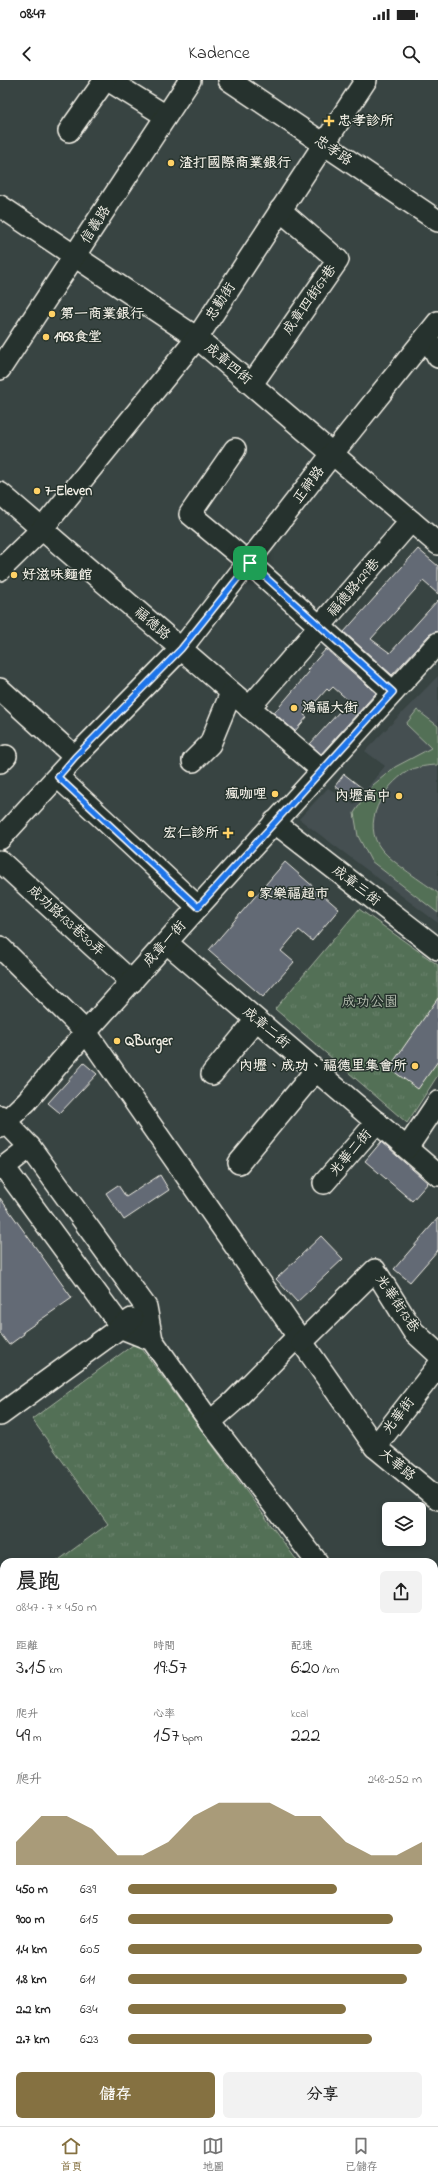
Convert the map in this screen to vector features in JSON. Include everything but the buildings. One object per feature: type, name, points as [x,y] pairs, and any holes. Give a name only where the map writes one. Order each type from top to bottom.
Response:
[{"type":"street","points":[[69,131],[106,80],[166,116]]},
{"type":"street","name":"信義路","points":[[0,369],[190,80]]},
{"type":"street","name":"忠孝路","points":[[229,80],[323,145],[438,221]]},
{"type":"street","name":"忠勤街","points":[[0,570],[42,529],[197,338],[366,80]]},
{"type":"street","name":"成章四街","points":[[0,206],[76,255],[197,338],[438,544]]},
{"type":"street","name":"成章四街67巷","points":[[252,384],[338,260],[280,210]]},
{"type":"street","points":[[432,329],[438,357]]},
{"type":"street","name":"正神路","points":[[0,839],[75,757],[181,649],[250,563],[333,453],[432,329]]},
{"type":"street","points":[[236,449],[190,514],[250,563],[393,692]]},
{"type":"street","name":"福德路","points":[[0,493],[322,770]]},
{"type":"street","name":"福德路129巷","points":[[249,708],[411,521]]},
{"type":"street","name":"成章一街","points":[[2,1121],[27,1101],[86,1032],[167,944],[274,822],[438,643]]},
{"type":"street","points":[[0,689],[75,757]]},
{"type":"street","points":[[193,761],[210,744],[231,693]]},
{"type":"street","points":[[58,777],[198,907]]},
{"type":"street","name":"成章三街","points":[[274,822],[438,949]]},
{"type":"street","name":"成功路133巷30弄","points":[[0,861],[132,982]]},
{"type":"street","name":"成章二街","points":[[167,944],[438,1174]]},
{"type":"street","name":"大華路","points":[[0,947],[86,1032],[375,1447],[438,1499]]},
{"type":"street","points":[[212,1074],[256,1020]]},
{"type":"street","points":[[239,1163],[316,1070]]},
{"type":"street","points":[[407,1148],[438,1102]]},
{"type":"street","points":[[2,1121],[30,1147],[146,1307],[152,1340],[210,1422],[314,1558]]},
{"type":"street","name":"光華二街","points":[[324,1183],[378,1122]]},
{"type":"street","points":[[30,1147],[4,1168],[122,1328],[152,1340]]},
{"type":"street","name":"光華街13巷","points":[[300,1339],[375,1270],[413,1331],[438,1354]]},
{"type":"street","points":[[0,1415],[122,1328],[146,1307]]},
{"type":"street","points":[[210,1422],[300,1339]]},
{"type":"street","name":"光華街","points":[[375,1447],[438,1366]]},
{"type":"shaded area","name":"內壢高中","points":[[438,676],[438,923],[299,819],[328,788],[354,804],[385,766],[365,751]]},
{"type":"green space","points":[[417,710],[438,726],[438,765],[423,766],[408,771],[390,786],[377,806],[373,829],[376,840],[387,855],[438,893],[438,913],[371,861],[358,836],[354,813],[373,785],[395,767],[431,748],[406,724]]},
{"type":"green space","name":"成功公園","points":[[359,909],[438,965],[438,1075],[407,1123],[275,1009]]},
{"type":"green space","points":[[137,1342],[295,1558],[61,1558],[108,1524],[32,1419]]},
{"type":"place","name":"忠孝診所","points":[[329,121]]},
{"type":"place","name":"渣打國際商業銀行","points":[[171,163]]},
{"type":"place","name":"第一商業銀行","points":[[52,314]]},
{"type":"place","name":"1968食堂","points":[[46,337]]},
{"type":"place","name":"7-Eleven","points":[[37,491]]},
{"type":"place","name":"好滋味麵館","points":[[14,575]]},
{"type":"place","name":"鴻福大街","points":[[294,708]]},
{"type":"place","name":"瘋咖哩","points":[[275,794]]},
{"type":"place","name":"內壢高中","points":[[399,796]]},
{"type":"place","name":"宏仁診所","points":[[228,833]]},
{"type":"place","name":"家樂福超市","points":[[251,894]]},
{"type":"place","name":"QBurger","points":[[117,1041]]},
{"type":"place","name":"內壢、成功、福德里集會所","points":[[415,1066]]},
{"type":"route","points":[[250,563],[393,692],[198,907],[58,777],[75,757],[181,649],[250,563]]}]
